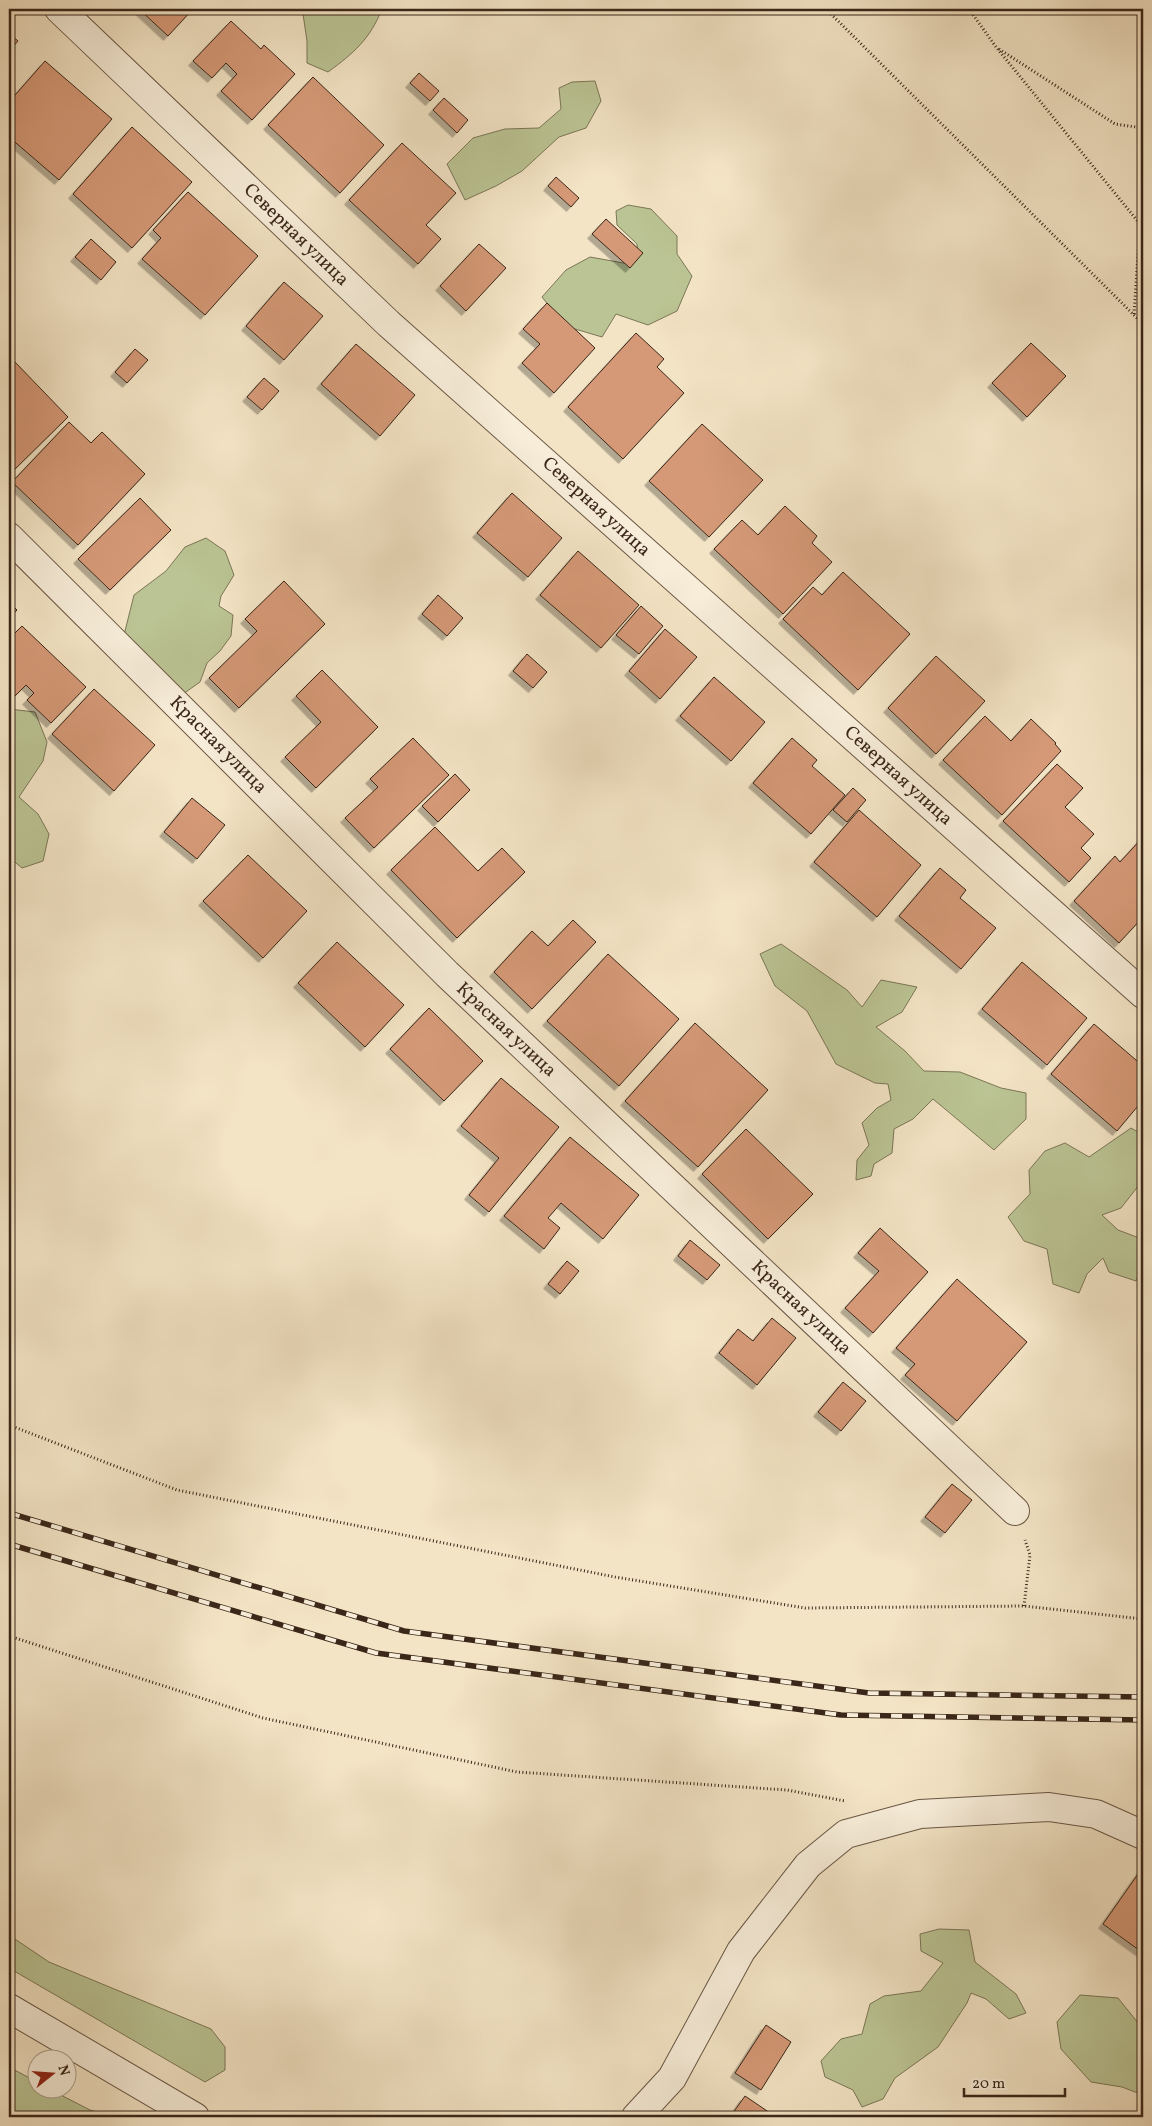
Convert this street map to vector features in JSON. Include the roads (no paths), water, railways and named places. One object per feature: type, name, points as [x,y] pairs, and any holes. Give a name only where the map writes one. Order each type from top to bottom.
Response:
[{"type":"street","name":"Северная улица","points":[[58,9],[389,324],[1143,994]]},
{"type":"street","name":"Красная улица","points":[[9,537],[447,974],[1015,1511]]},
{"type":"street","points":[[636,2117],[672,2078],[741,1951],[808,1865],[846,1834],[920,1814],[1048,1807],[1096,1814],[1143,1834]]},
{"type":"street","points":[[9,2008],[195,2117]]},
{"type":"railway","points":[[9,1513],[404,1631],[869,1693],[1143,1697]]},
{"type":"railway","points":[[9,1544],[376,1653],[841,1715],[1143,1720]]}]
